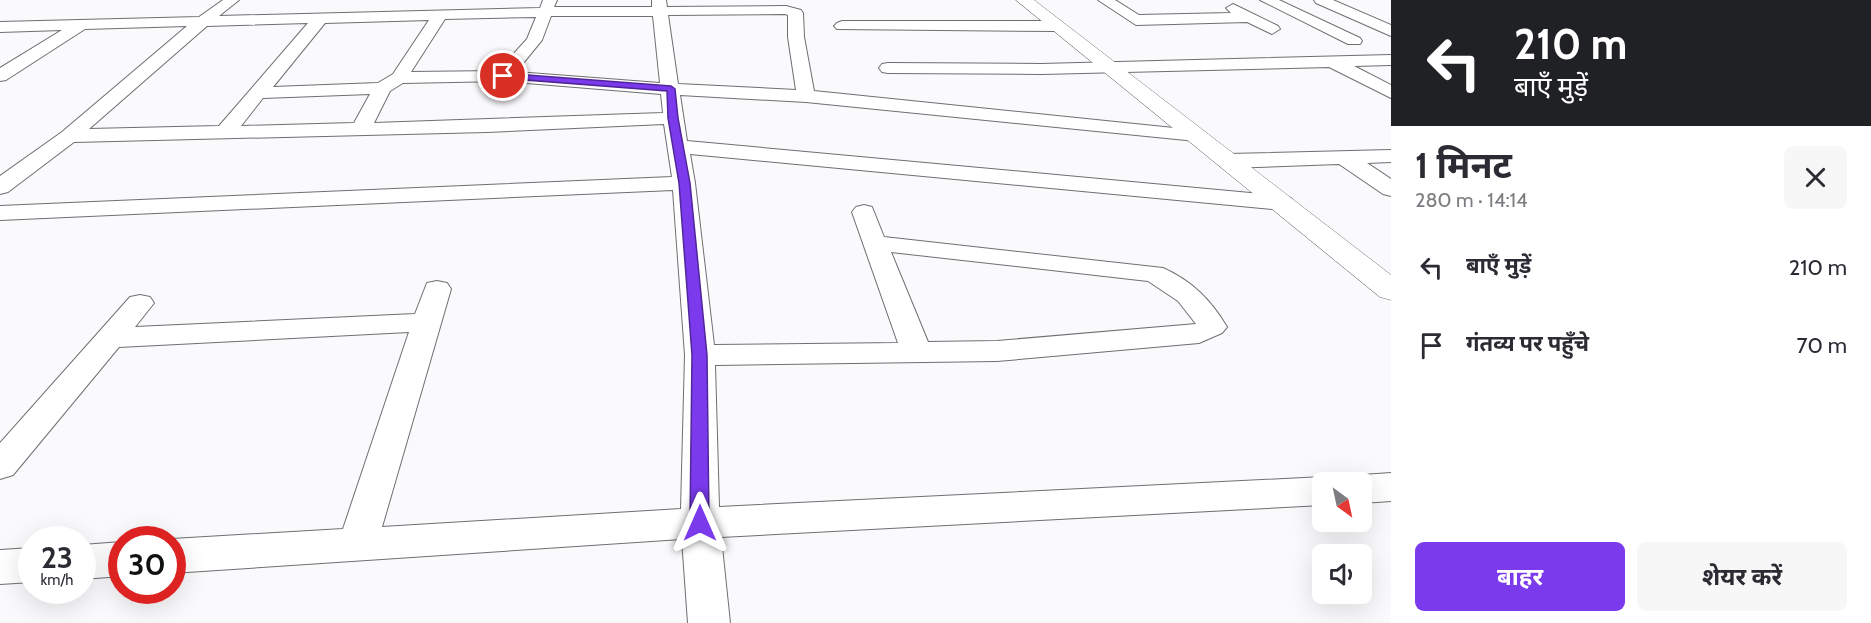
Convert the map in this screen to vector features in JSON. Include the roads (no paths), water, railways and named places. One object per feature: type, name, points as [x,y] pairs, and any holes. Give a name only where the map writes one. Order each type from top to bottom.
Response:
[{"type":"street","points":[[0,187],[69,136],[202,22],[232,0]]},
{"type":"street","points":[[224,133],[332,0]]},
{"type":"street","points":[[402,17],[411,0]]},
{"type":"street","points":[[1024,0],[1391,290]]},
{"type":"street","points":[[1218,0],[1272,29]]},
{"type":"street","points":[[1267,0],[1354,40]]},
{"type":"street","points":[[1321,0],[1391,31]]},
{"type":"street","points":[[1106,1],[1136,20],[1249,17]]},
{"type":"street","points":[[1106,1],[1138,1]]},
{"type":"street","points":[[659,5],[673,118],[680,147],[700,355],[700,523],[709,623]]},
{"type":"street","points":[[0,27],[402,17],[548,6],[763,5],[796,13],[796,37],[806,96]]},
{"type":"street","points":[[503,76],[534,40],[548,6]]},
{"type":"street","points":[[258,93],[382,88],[399,78],[440,15]]},
{"type":"street","points":[[0,76],[81,25]]},
{"type":"street","points":[[842,26],[1057,26]]},
{"type":"street","points":[[888,68],[1109,67],[1391,60]]},
{"type":"street","points":[[1334,62],[1391,92]]},
{"type":"street","points":[[399,78],[503,76],[671,89],[806,96],[1196,135]]},
{"type":"street","points":[[361,128],[382,88]]},
{"type":"street","points":[[69,136],[487,126],[673,118]]},
{"type":"street","points":[[680,147],[1283,203]]},
{"type":"street","points":[[1228,161],[1391,156]]},
{"type":"street","points":[[1344,158],[1391,189]]},
{"type":"street","points":[[0,213],[684,183]]},
{"type":"street","points":[[864,212],[916,351]]},
{"type":"street","points":[[700,355],[997,351],[1199,333],[1212,327],[1204,310],[1181,289],[1154,274],[874,243]]},
{"type":"street","points":[[358,544],[437,289]]},
{"type":"street","points":[[0,466],[140,303]]},
{"type":"street","points":[[108,338],[426,322]]},
{"type":"street","points":[[1372,488],[1391,487]]},
{"type":"street","points":[[186,555],[700,523],[1312,492]]},
{"type":"street","points":[[0,567],[18,566]]}]
